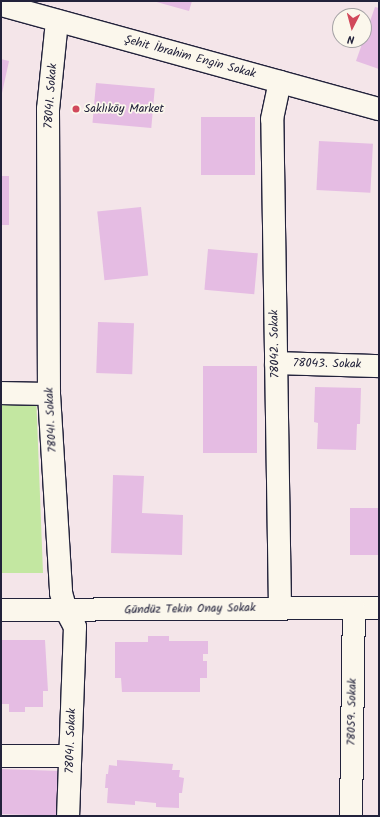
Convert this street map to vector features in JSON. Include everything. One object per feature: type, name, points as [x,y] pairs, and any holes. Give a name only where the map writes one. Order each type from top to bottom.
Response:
[{"type":"street","name":"Şehit İbrahim Engin Sokak","points":[[1,5],[57,22],[379,109]]},
{"type":"street","name":"78041. Sokak","points":[[57,22],[48,110],[49,394],[61,593],[66,610],[75,627],[68,816]]},
{"type":"street","name":"78042. Sokak","points":[[280,82],[272,119],[280,608]]},
{"type":"street","name":"78043. Sokak","points":[[276,363],[379,366]]},
{"type":"street","points":[[1,393],[49,394]]},
{"type":"street","name":"78059. Sokak","points":[[351,816],[354,608]]},
{"type":"street","name":"Gündüz Tekin Onay Sokak","points":[[1,610],[379,608]]},
{"type":"street","points":[[1,756],[70,756]]},
{"type":"green space","points":[[36,393],[43,573],[1,573],[1,394]]},
{"type":"building","points":[[153,1],[192,1],[189,11]]},
{"type":"building","points":[[375,7],[379,8],[379,69],[356,61],[361,48],[372,48],[372,16]]},
{"type":"building","points":[[1,59],[9,61],[2,93],[1,93]]},
{"type":"building","points":[[96,83],[155,88],[151,128],[93,123]]},
{"type":"building","points":[[201,117],[255,117],[255,175],[201,175]]},
{"type":"building","points":[[319,141],[373,144],[370,193],[316,190]]},
{"type":"building","points":[[1,176],[9,176],[9,225],[1,225]]},
{"type":"building","points":[[141,207],[148,276],[104,280],[97,212]]},
{"type":"building","points":[[208,249],[258,253],[254,294],[204,290]]},
{"type":"building","points":[[98,322],[134,323],[132,374],[96,373]]},
{"type":"building","points":[[203,366],[257,366],[257,453],[203,453]]},
{"type":"building","points":[[315,387],[361,388],[360,424],[357,424],[356,450],[317,449],[318,423],[314,422]]},
{"type":"building","points":[[113,475],[144,476],[142,513],[183,515],[182,555],[111,553]]},
{"type":"building","points":[[350,508],[379,508],[379,555],[350,555]]},
{"type":"building","points":[[148,636],[169,636],[169,641],[208,641],[208,654],[203,654],[203,661],[207,661],[207,678],[200,678],[200,692],[122,692],[121,678],[115,678],[115,642],[148,642]]},
{"type":"building","points":[[1,640],[45,640],[48,691],[43,691],[43,707],[25,707],[25,712],[9,712],[9,704],[1,704]]},
{"type":"building","points":[[117,760],[173,764],[172,770],[180,770],[179,777],[184,778],[182,793],[179,793],[179,808],[156,807],[156,803],[135,801],[135,805],[107,803],[108,788],[105,788],[106,774],[108,774],[109,765],[117,766]]},
{"type":"building","points":[[1,769],[61,771],[59,816],[1,814]]},
{"type":"place","name":"Saklıköy Market","points":[[76,109]]}]
